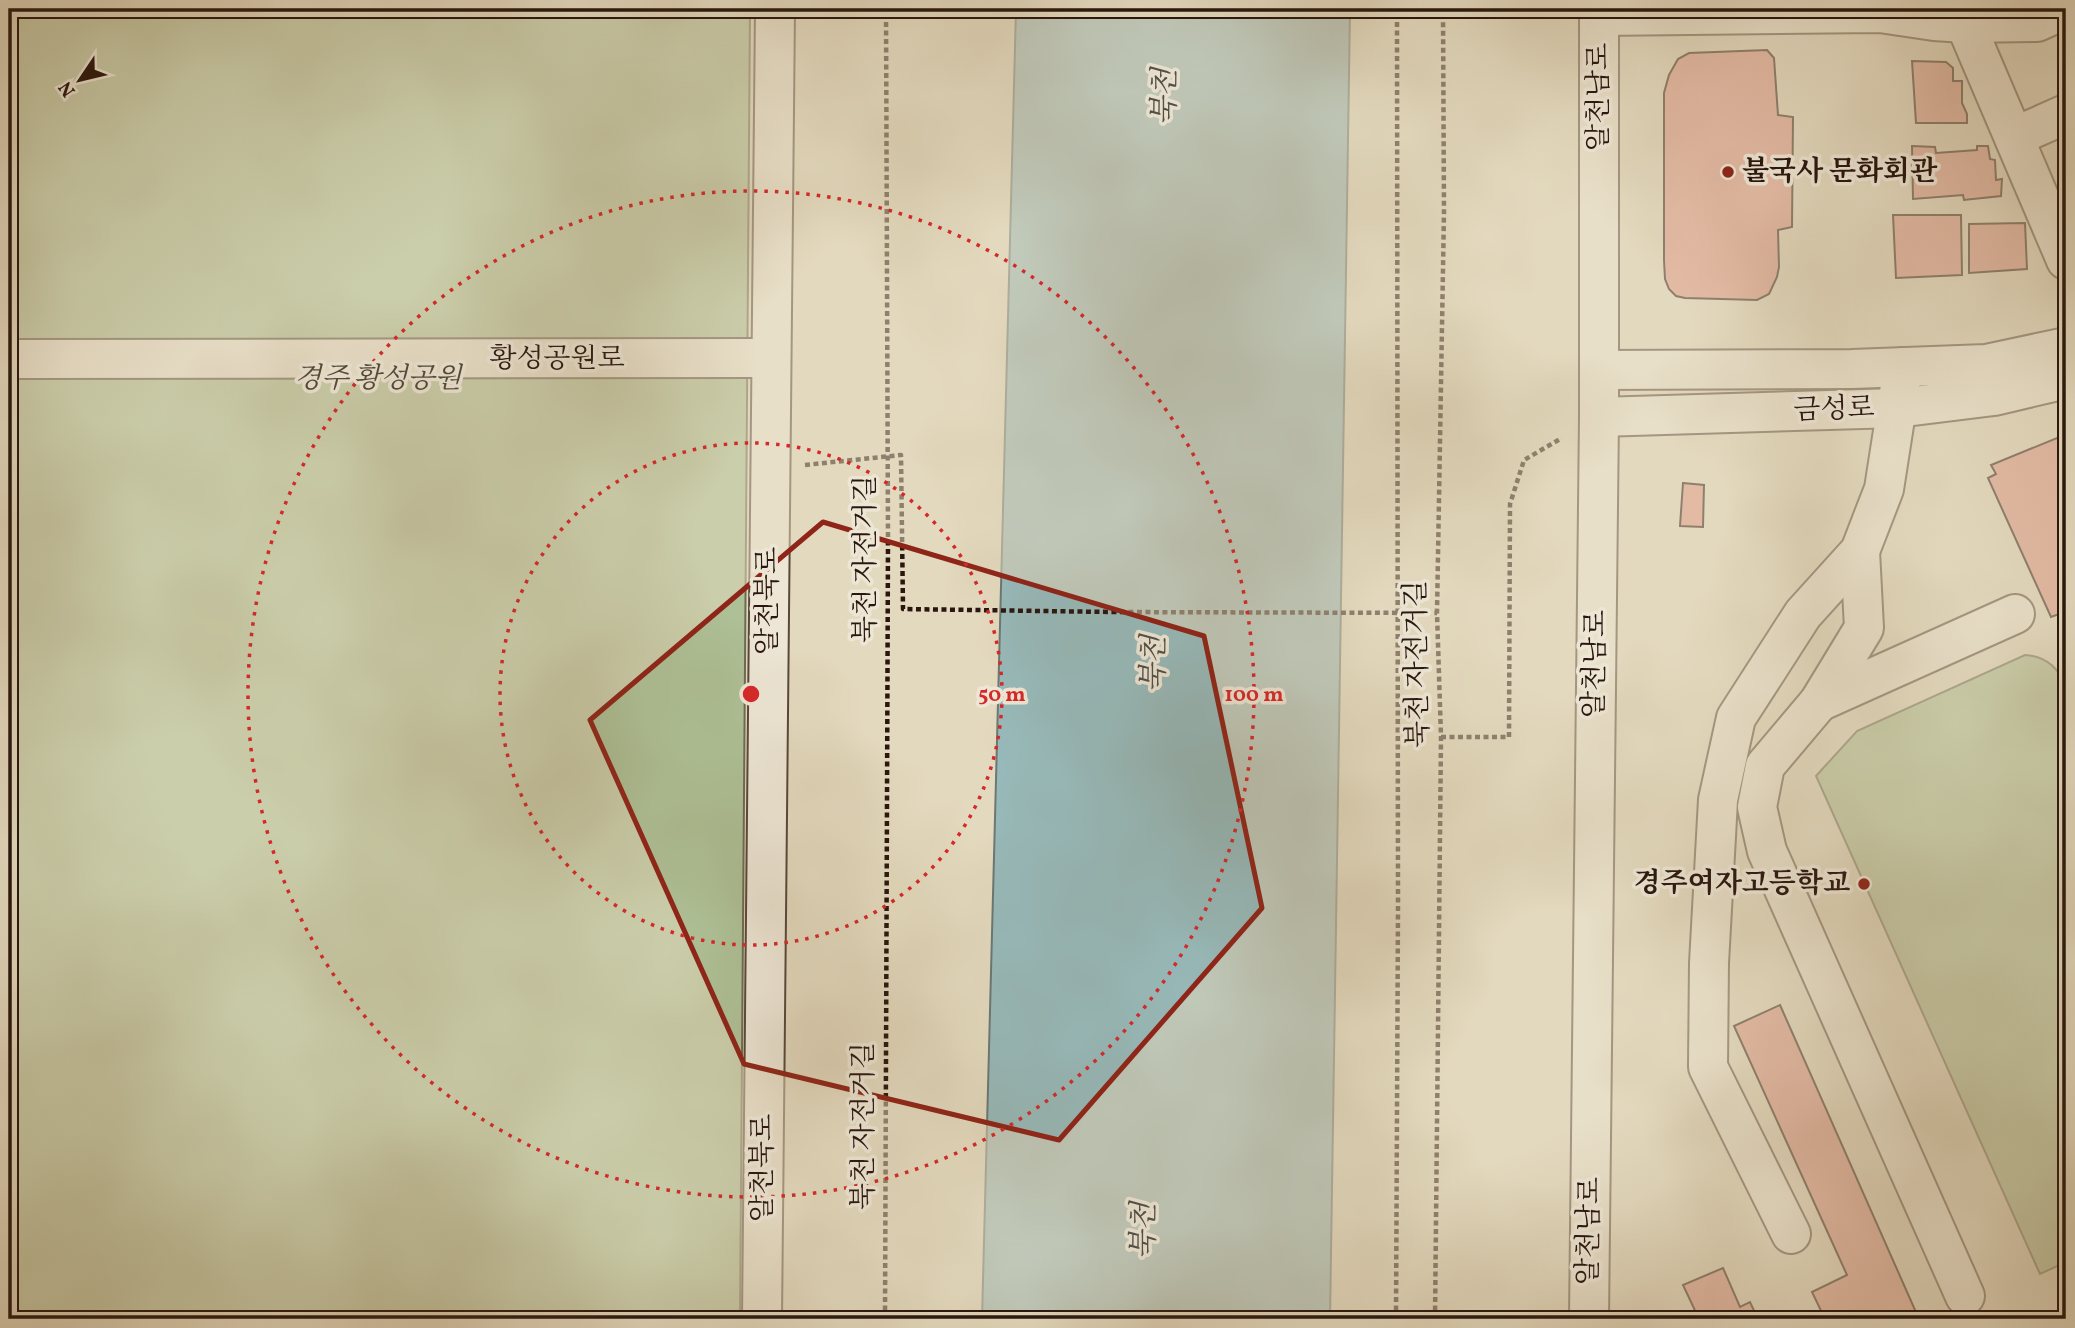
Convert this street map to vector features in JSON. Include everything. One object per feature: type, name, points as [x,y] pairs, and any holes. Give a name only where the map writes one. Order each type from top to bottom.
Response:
[{"type":"street","name":"알천북로","points":[[762,1319],[775,9]]},
{"type":"street","points":[[1599,12],[1880,11],[1934,21],[1965,23],[2037,22],[2066,9]]},
{"type":"street","name":"알천남로","points":[[1589,1319],[1599,417],[1599,12]]},
{"type":"street","points":[[1965,23],[2066,260]]},
{"type":"street","points":[[2014,137],[2066,114]]},
{"type":"street","name":"금성로","points":[[1599,370],[1903,368],[1986,364],[2066,347]]},
{"type":"street","name":"황성공원로","points":[[9,359],[770,358]]},
{"type":"street","points":[[1791,1234],[1708,1067],[1709,963],[1718,800],[1736,718],[1803,614],[1860,551],[1884,489],[1903,368]]},
{"type":"street","name":"금성로","points":[[1599,417],[1896,408],[1994,396],[2066,379]]},
{"type":"street","points":[[1860,551],[1864,628],[1819,702],[1765,766],[1757,807],[1767,851],[1965,1296]]},
{"type":"street","points":[[1819,702],[2015,614]]},
{"type":"path","name":"북천 자전거길","points":[[885,1319],[886,9]]},
{"type":"path","points":[[1396,1319],[1398,9]]},
{"type":"path","name":"북천 자전거길","points":[[1435,1319],[1441,737],[1437,613],[1444,212],[1443,9]]},
{"type":"path","points":[[1441,737],[1509,737],[1510,503],[1524,460],[1599,417]]},
{"type":"path","points":[[769,467],[901,456],[903,609],[1437,613]]},
{"type":"highlighted area","points":[[823,522],[1204,636],[1262,908],[1059,1140],[744,1064],[590,720]]},
{"type":"green space","name":"경주 황성공원","points":[[9,9],[750,9],[740,1319],[9,1319]]},
{"type":"green space","points":[[2025,655],[2050,664],[2066,686],[2066,1262],[2040,1274],[1816,776],[1857,731]]},
{"type":"water","name":"북천","points":[[1016,9],[1350,9],[1330,1319],[982,1319]]},
{"type":"building","name":"불국사 문화회관","points":[[1767,50],[1774,58],[1778,115],[1793,117],[1792,227],[1778,230],[1777,277],[1769,294],[1757,300],[1676,296],[1665,279],[1664,260],[1664,93],[1669,75],[1678,59],[1689,53]]},
{"type":"building","points":[[1912,61],[1946,62],[1953,68],[1953,81],[1962,81],[1962,103],[1967,114],[1967,123],[1916,123]]},
{"type":"building","points":[[1912,146],[1935,147],[1936,153],[1977,150],[1977,146],[1988,146],[1990,159],[1995,160],[1996,180],[2002,179],[2001,196],[1964,200],[1963,195],[1913,199]]},
{"type":"building","points":[[1893,215],[1961,215],[1962,275],[1896,278]]},
{"type":"building","points":[[2025,223],[2027,269],[1969,273],[1969,224]]},
{"type":"building","points":[[2057,438],[2063,440],[2066,448],[2065,627],[2059,614],[2051,617],[1988,478],[1996,474],[1991,465]]},
{"type":"building","points":[[1683,483],[1704,485],[1703,527],[1680,526]]},
{"type":"building","points":[[1780,1005],[1919,1319],[1825,1319],[1812,1292],[1847,1275],[1734,1026]]},
{"type":"building","points":[[1723,1268],[1740,1307],[1750,1302],[1758,1319],[1699,1319],[1683,1285]]},
{"type":"place","name":"불국사 문화회관","points":[[1728,172]]},
{"type":"place","name":"경주여자고등학교","points":[[1864,884]]}]
